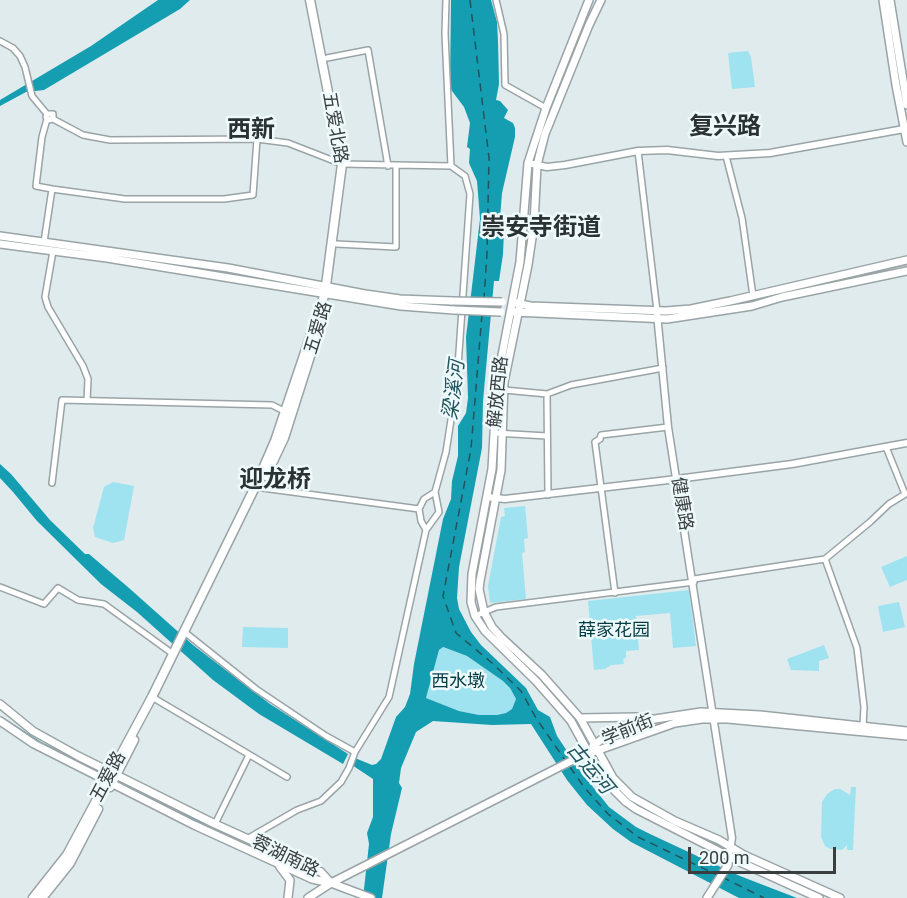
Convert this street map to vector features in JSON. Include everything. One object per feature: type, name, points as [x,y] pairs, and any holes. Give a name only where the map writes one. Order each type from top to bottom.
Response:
[{"type":"main road","name":"五爱北路","points":[[310,0],[345,164],[328,290]]},
{"type":"main road","name":"五爱路","points":[[42,898],[70,863],[284,438],[328,290],[345,164],[315,0]]},
{"type":"main road","name":"解放西路","points":[[589,0],[546,108],[528,163],[515,308],[498,433],[470,588],[471,602],[476,616],[491,638],[536,681],[564,713],[603,779],[626,802],[729,856],[819,898]]},
{"type":"main road","name":"解放西路","points":[[601,0],[545,134],[537,165],[534,224],[497,381],[501,470],[479,589],[484,612],[492,627],[542,675],[580,718],[613,778],[632,797],[643,805],[840,898]]},
{"type":"main road","points":[[884,0],[907,142]]},
{"type":"main road","points":[[890,0],[907,105]]},
{"type":"main road","points":[[0,236],[217,266],[401,306],[501,312],[515,308],[693,316],[752,306],[907,271]]},
{"type":"main road","points":[[0,244],[400,299],[502,302],[515,308]]},
{"type":"main road","points":[[657,315],[753,296],[907,260]]},
{"type":"main road","name":"五爱路","points":[[258,487],[328,290]]},
{"type":"main road","name":"蓉湖南路","points":[[0,704],[33,731],[215,824],[321,872],[331,884]]},
{"type":"main road","name":"学前街","points":[[308,898],[596,748],[626,729],[655,719],[683,714],[907,730]]},
{"type":"main road","name":"学前街","points":[[596,748],[675,723],[713,716],[907,735]]},
{"type":"main road","points":[[580,718],[655,719]]},
{"type":"main road","name":"蓉湖南路","points":[[0,721],[34,744],[109,783],[276,863],[312,879],[331,884]]},
{"type":"main road","name":"五爱路","points":[[33,898],[67,855],[109,783]]},
{"type":"main road","points":[[242,847],[247,839]]},
{"type":"main road","points":[[709,896],[728,865],[729,856]]},
{"type":"main road","points":[[276,863],[290,880],[288,898]]},
{"type":"main road","points":[[331,884],[371,898]]},
{"type":"street","points":[[446,0],[445,34],[451,166]]},
{"type":"street","points":[[496,0],[504,34],[505,85],[546,108]]},
{"type":"street","points":[[0,41],[13,48],[20,56],[32,96],[49,117],[83,135],[110,140],[257,140],[288,143],[345,164],[451,166],[465,176],[470,194],[458,381],[446,452],[435,492],[439,512],[426,530],[389,697],[355,752],[341,782],[321,801],[297,810],[247,839]]},
{"type":"street","points":[[327,58],[368,50],[388,166]]},
{"type":"street","points":[[49,117],[42,136],[36,186],[125,199],[224,199],[253,195],[257,140]]},
{"type":"street","points":[[528,163],[548,167],[638,151],[667,150],[726,156],[770,153],[904,129]]},
{"type":"street","name":"健康路","points":[[638,151],[668,427],[694,581],[732,838],[729,856]]},
{"type":"street","points":[[726,156],[742,218],[753,296]]},
{"type":"street","points":[[336,244],[396,247],[396,166]]},
{"type":"street","points":[[44,242],[52,189]]},
{"type":"street","points":[[53,251],[45,297],[48,307],[83,366],[88,379],[87,401]]},
{"type":"street","points":[[504,390],[547,394],[571,385],[663,368]]},
{"type":"street","points":[[547,394],[548,495]]},
{"type":"street","points":[[52,483],[62,400],[272,405],[284,411]]},
{"type":"street","points":[[615,593],[595,442],[600,439],[601,435],[668,427]]},
{"type":"street","points":[[498,433],[547,436]]},
{"type":"street","points":[[487,497],[505,499],[548,495],[677,479],[792,464],[907,443]]},
{"type":"street","points":[[476,616],[496,607],[615,593],[825,559],[889,504],[906,494],[886,447]]},
{"type":"street","points":[[258,487],[419,509]]},
{"type":"street","points":[[426,530],[421,522],[419,509],[424,499],[435,492]]},
{"type":"street","points":[[825,559],[857,648],[864,707],[863,726]]},
{"type":"street","points":[[0,587],[44,604],[58,588],[78,600],[104,604],[175,652]]},
{"type":"street","points":[[186,632],[256,689],[326,736],[355,752]]},
{"type":"street","points":[[154,698],[287,777]]},
{"type":"street","points":[[215,824],[249,755]]},
{"type":"green space","points":[[748,51],[755,87],[732,89],[728,53]]},
{"type":"green space","points":[[113,482],[134,486],[124,540],[113,543],[95,537],[93,528],[104,487]]},
{"type":"green space","points":[[525,506],[528,538],[524,539],[525,552],[522,553],[526,599],[490,603],[488,586],[501,517],[505,516],[504,508]]},
{"type":"green space","points":[[907,556],[907,580],[890,587],[881,567]]},
{"type":"green space","name":"薛家花园","points":[[689,590],[696,646],[673,648],[670,613],[636,616],[639,650],[626,651],[624,664],[594,670],[588,601]]},
{"type":"green space","points":[[899,602],[905,627],[883,632],[878,606]]},
{"type":"green space","points":[[243,627],[288,628],[288,648],[242,647]]},
{"type":"green space","points":[[824,645],[829,658],[819,661],[819,671],[791,670],[787,659]]},
{"type":"green space","name":"西水墩","points":[[442,647],[467,656],[503,681],[516,699],[512,709],[497,715],[479,715],[459,711],[426,698],[439,650]]},
{"type":"green space","points":[[851,787],[856,787],[853,850],[847,850],[847,845],[842,850],[830,849],[825,846],[821,837],[822,802],[827,794],[835,789],[840,789],[850,795]]},
{"type":"shaded area","points":[[158,0],[190,0],[180,9],[44,90],[26,92],[0,106],[0,100],[91,46]]},
{"type":"shaded area","points":[[451,0],[491,0],[497,22],[498,42],[499,84],[496,100],[508,110],[504,118],[513,123],[515,137],[502,193],[500,218],[501,229],[504,230],[503,254],[499,281],[494,281],[483,401],[482,448],[459,567],[457,598],[459,609],[481,645],[526,688],[538,710],[550,717],[557,736],[581,772],[609,807],[636,827],[650,834],[740,876],[797,898],[739,898],[631,842],[587,805],[567,780],[531,724],[492,725],[433,721],[416,732],[401,768],[399,783],[402,788],[391,834],[382,898],[363,898],[369,844],[367,833],[373,817],[373,779],[352,765],[355,758],[372,765],[381,759],[396,717],[405,707],[410,694],[443,519],[451,499],[452,481],[458,456],[458,426],[466,413],[468,398],[466,337],[480,219],[477,181],[469,163],[470,149],[467,147],[470,123],[464,107],[450,86]],"holes":[[[443,647],[467,656],[510,688],[516,699],[512,709],[497,715],[479,715],[459,711],[426,698],[439,650]]]},
{"type":"shaded area","points":[[0,464],[50,520],[85,554],[89,554],[193,645],[270,704],[348,754],[343,764],[259,714],[213,680],[137,612],[101,584],[37,521],[0,478]]},
{"type":"waterway","points":[[4,719],[41,743],[97,769]]},
{"type":"waterway","points":[[135,791],[240,841]]},
{"type":"waterway","points":[[248,845],[311,873]]},
{"type":"ferry route","points":[[470,0],[489,158],[484,298]]},
{"type":"ferry route","points":[[482,314],[471,449],[443,596],[456,633],[521,691],[536,718],[565,760]]},
{"type":"ferry route","points":[[570,767],[608,814],[638,837],[717,875]]},
{"type":"ferry route","points":[[722,877],[764,898]]},
{"type":"district","name":"复兴路","points":[[725,128]]},
{"type":"district","name":"西新","points":[[251,131]]},
{"type":"district","name":"崇安寺街道","points":[[541,229]]},
{"type":"district","name":"迎龙桥","points":[[275,481]]},
{"type":"water label","name":"梁溪河","points":[[455,390]]},
{"type":"water label","name":"古运河","points":[[589,769]]}]
